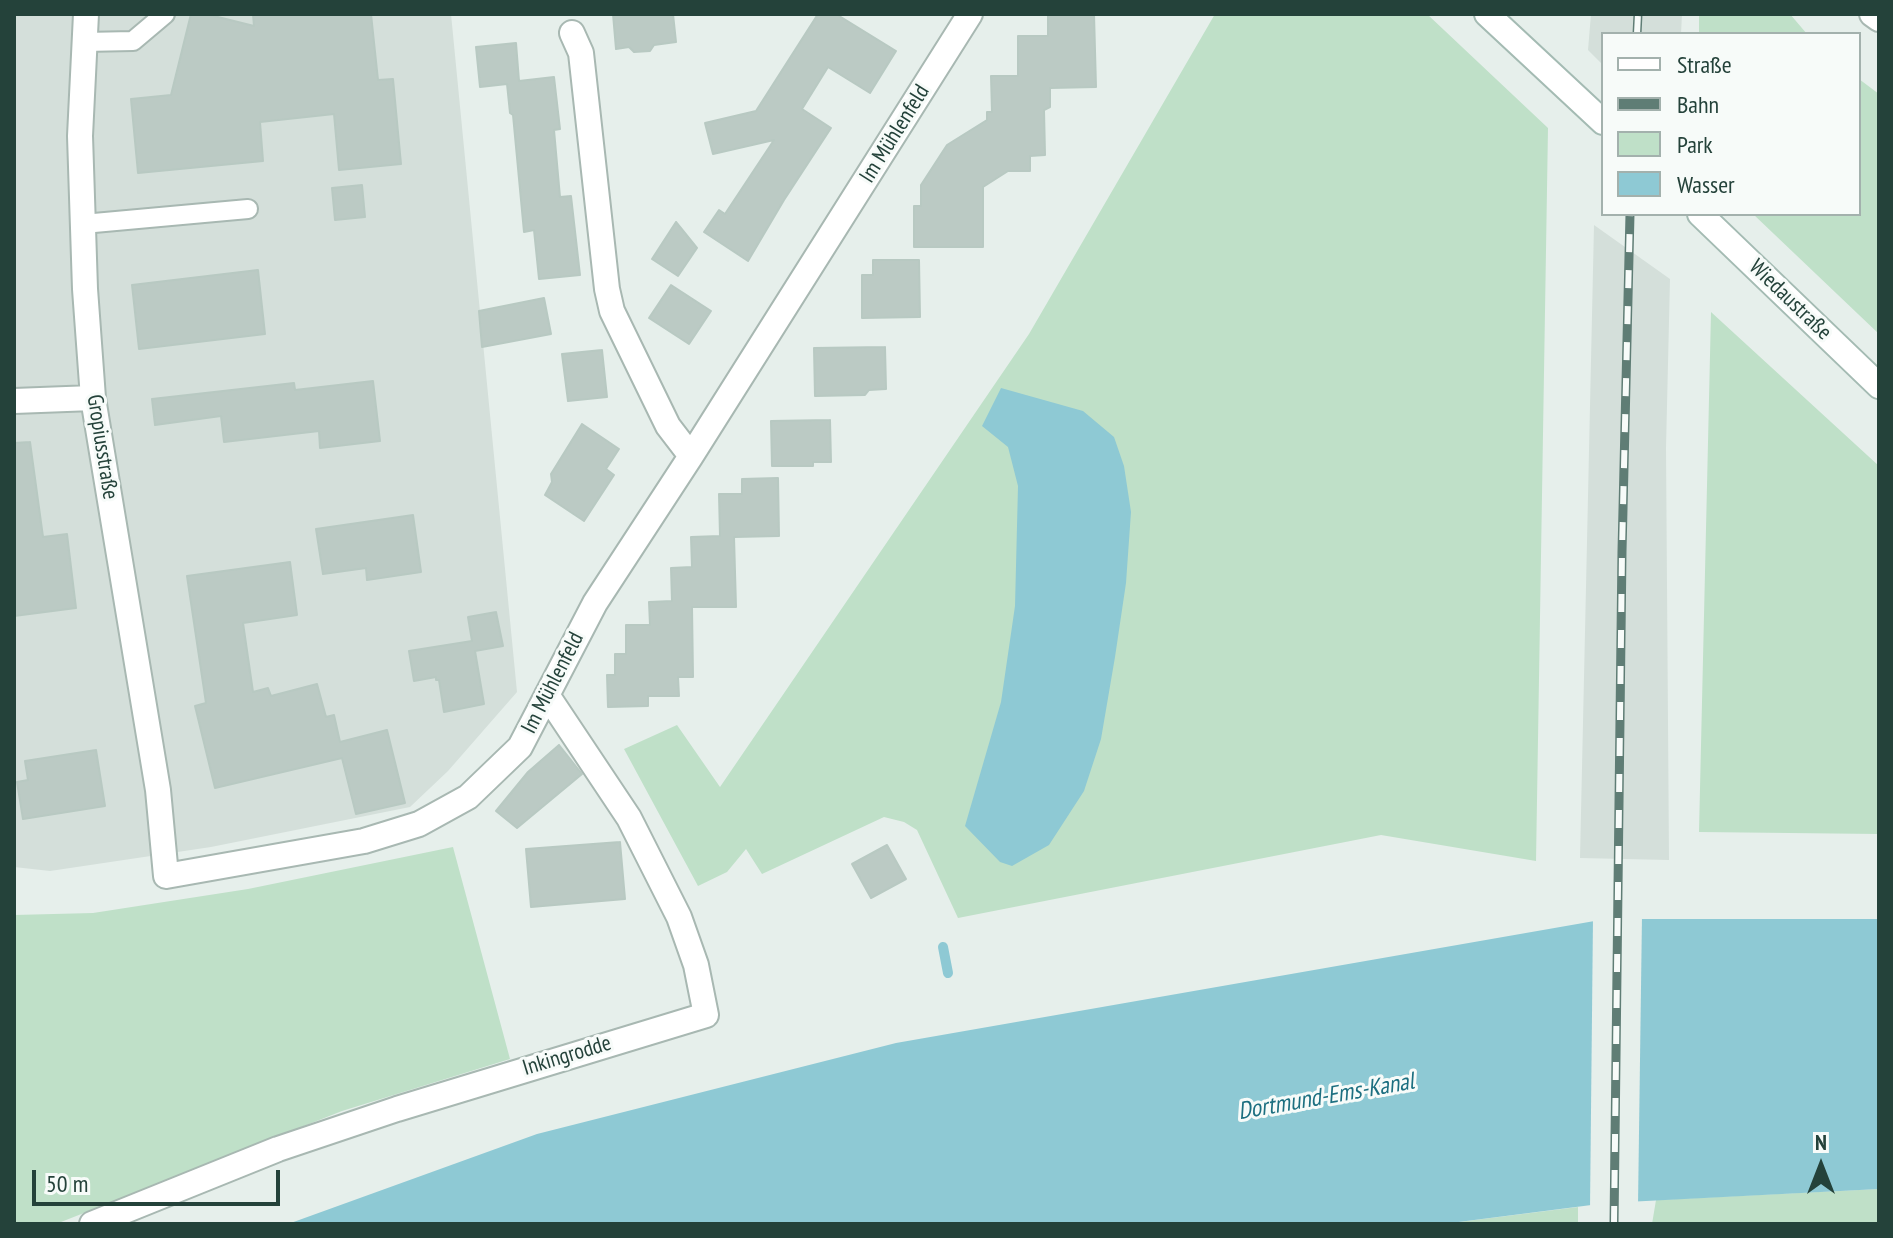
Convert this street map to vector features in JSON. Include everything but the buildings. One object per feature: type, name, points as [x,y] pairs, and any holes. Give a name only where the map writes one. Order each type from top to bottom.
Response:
[{"type":"street","name":"Gropiusstraße","points":[[86,14],[80,136],[85,289],[93,398],[158,790],[166,876]]},
{"type":"street","name":"Im Mühlenfeld","points":[[166,876],[364,841],[419,824],[468,797],[520,747],[595,603],[970,14]]},
{"type":"street","points":[[1487,14],[1601,120]]},
{"type":"street","points":[[1872,14],[1879,19]]},
{"type":"street","points":[[572,33],[581,53],[612,311],[668,426],[691,456]]},
{"type":"street","name":"Wiedaustraße","points":[[1702,216],[1879,386]]},
{"type":"street","points":[[14,401],[93,398]]},
{"type":"street","name":"Inkingrodde","points":[[92,1224],[278,1149],[706,1015],[696,965],[679,917],[629,818],[547,695]]},
{"type":"lane","points":[[84,42],[133,41],[165,14]]},
{"type":"lane","points":[[83,224],[248,209]]},
{"type":"shaded area","points":[[14,14],[451,14],[517,692],[448,771],[410,807],[211,847],[50,871],[14,867]]},
{"type":"shaded area","points":[[1591,14],[1682,14],[1681,32],[1601,32],[1601,63],[1588,50]]},
{"type":"shaded area","points":[[1594,225],[1670,279],[1666,448],[1669,860],[1580,858]]},
{"type":"green space","points":[[1215,14],[1427,14],[1548,128],[1536,861],[1381,835],[958,918],[917,830],[904,822],[884,817],[762,874],[746,849],[727,872],[698,886],[624,749],[677,725],[720,787],[1029,334]]},
{"type":"green space","points":[[1699,14],[1790,14],[1805,32],[1699,32]]},
{"type":"green space","points":[[1861,80],[1879,94],[1879,334],[1755,216],[1861,216]]},
{"type":"green space","points":[[1711,312],[1879,466],[1879,834],[1699,832]]},
{"type":"green space","points":[[453,847],[510,1059],[342,1111],[56,1224],[14,1224],[14,915],[93,913],[248,889]]},
{"type":"green space","points":[[1879,1189],[1879,1224],[1652,1224],[1656,1200]]},
{"type":"green space","points":[[1578,1207],[1578,1224],[1443,1224]]},
{"type":"water","points":[[1001,388],[1083,411],[1114,437],[1124,466],[1131,512],[1126,583],[1115,657],[1101,739],[1084,791],[1049,845],[1012,866],[1000,862],[965,826],[1001,702],[1015,606],[1018,486],[1008,447],[982,426]]},
{"type":"water","name":"Dortmund-Ems-Kanal","points":[[1606,919],[1879,919],[1879,1189],[1607,1203],[1443,1224],[288,1224],[537,1134],[896,1043]]},
{"type":"pier","points":[[1642,915],[1638,1205],[1590,1209],[1593,917]]},
{"type":"waterway","points":[[943,947],[948,973]]},
{"type":"railway","points":[[1637,32],[1638,14]]},
{"type":"railway","points":[[1614,1224],[1622,551],[1630,216]]}]
